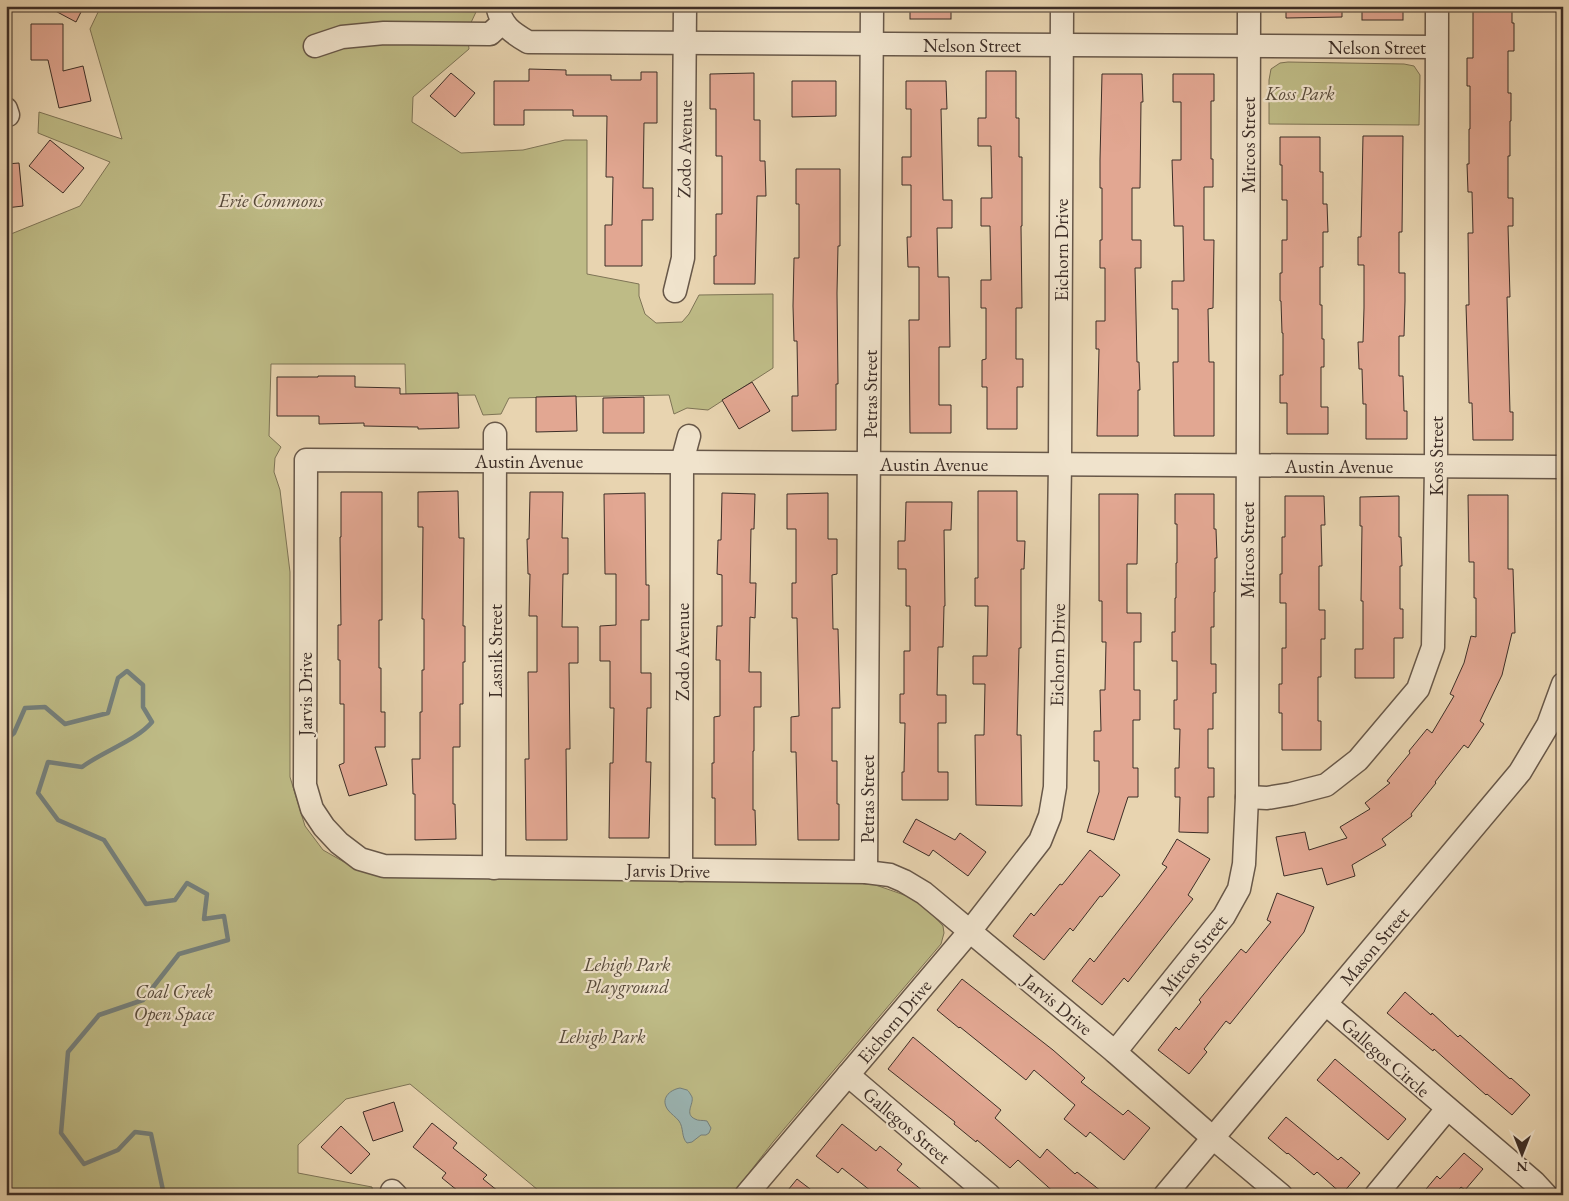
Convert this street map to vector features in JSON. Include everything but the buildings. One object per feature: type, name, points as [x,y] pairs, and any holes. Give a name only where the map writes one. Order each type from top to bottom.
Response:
[{"type":"street","name":"Zodo Avenue","points":[[675,291],[683,258],[686,6]]},
{"type":"street","name":"Petras Street","points":[[866,872],[872,6]]},
{"type":"street","name":"Eichorn Drive","points":[[746,1195],[970,931],[1040,841],[1050,816],[1055,787],[1060,464],[1062,6]]},
{"type":"street","name":"Mircos Street","points":[[1115,1052],[1224,916],[1239,889],[1244,864],[1247,797],[1249,6]]},
{"type":"street","name":"Koss Street","points":[[1247,797],[1267,798],[1291,794],[1326,784],[1358,760],[1418,689],[1432,647],[1436,467],[1436,6]]},
{"type":"street","name":"Nelson Street","points":[[504,20],[528,42],[1436,47]]},
{"type":"street","points":[[315,46],[342,36],[384,33],[490,34],[504,20]]},
{"type":"street","name":"Lasnik Street","points":[[494,868],[495,434]]},
{"type":"street","name":"Zodo Avenue","points":[[681,870],[682,462],[689,436]]},
{"type":"street","name":"Austin Avenue","points":[[306,460],[1563,468]]},
{"type":"street","name":"Jarvis Drive","points":[[306,460],[305,785],[312,809],[324,827],[339,843],[360,859],[384,866],[866,872],[890,875],[924,893],[1115,1052],[1281,1195]]},
{"type":"street","name":"Mason Street","points":[[1165,1195],[1520,772],[1548,724],[1563,684]]},
{"type":"street","name":"Gallegos Circle","points":[[1326,1004],[1534,1182],[1546,1195]]},
{"type":"street","name":"Gallegos Street","points":[[848,1075],[989,1195]]},
{"type":"street","name":"Gallegos Circle","points":[[1376,1195],[1447,1109]]},
{"type":"green space","points":[[101,6],[399,6],[399,10],[476,12],[467,31],[469,49],[413,97],[412,122],[461,153],[523,150],[565,140],[587,140],[587,274],[639,284],[639,296],[645,314],[656,323],[682,322],[689,314],[699,295],[773,294],[773,368],[708,410],[687,408],[674,414],[669,395],[509,398],[501,414],[483,415],[475,395],[406,396],[405,364],[271,364],[269,436],[281,447],[275,458],[274,472],[280,490],[290,572],[290,777],[305,826],[323,850],[344,862],[380,875],[870,883],[910,897],[931,913],[943,926],[944,933],[941,944],[773,1142],[732,1195],[544,1195],[410,1084],[346,1099],[298,1145],[298,1173],[372,1187],[373,1195],[6,1195],[6,236],[80,206],[110,162],[38,133],[39,112],[122,139],[90,29]]},
{"type":"green space","name":"Koss Park","points":[[1280,63],[1404,64],[1414,66],[1420,75],[1419,125],[1269,124],[1269,80],[1271,69]]},
{"type":"water","points":[[680,1088],[687,1090],[692,1097],[690,1114],[692,1117],[707,1121],[711,1128],[706,1135],[701,1135],[692,1142],[687,1143],[681,1124],[668,1110],[665,1102],[669,1093]]},
{"type":"waterway","points":[[6,740],[14,733],[25,708],[45,707],[65,724],[108,713],[118,678],[127,671],[143,685],[143,707],[152,722],[137,735],[82,767],[48,762],[38,793],[58,820],[104,840],[146,904],[175,900],[187,883],[207,894],[204,919],[224,916],[228,940],[179,954],[143,1000],[99,1015],[68,1052],[61,1133],[84,1164],[118,1150],[135,1132],[151,1134],[164,1195]]},
{"type":"park label","name":"Erie Commons","points":[[271,200]]},
{"type":"park label","name":"Lehigh Park Playground","points":[[627,975]]},
{"type":"park label","name":"Coal Creek Open Space","points":[[174,1002]]},
{"type":"park label","name":"Lehigh Park","points":[[602,1036]]}]
